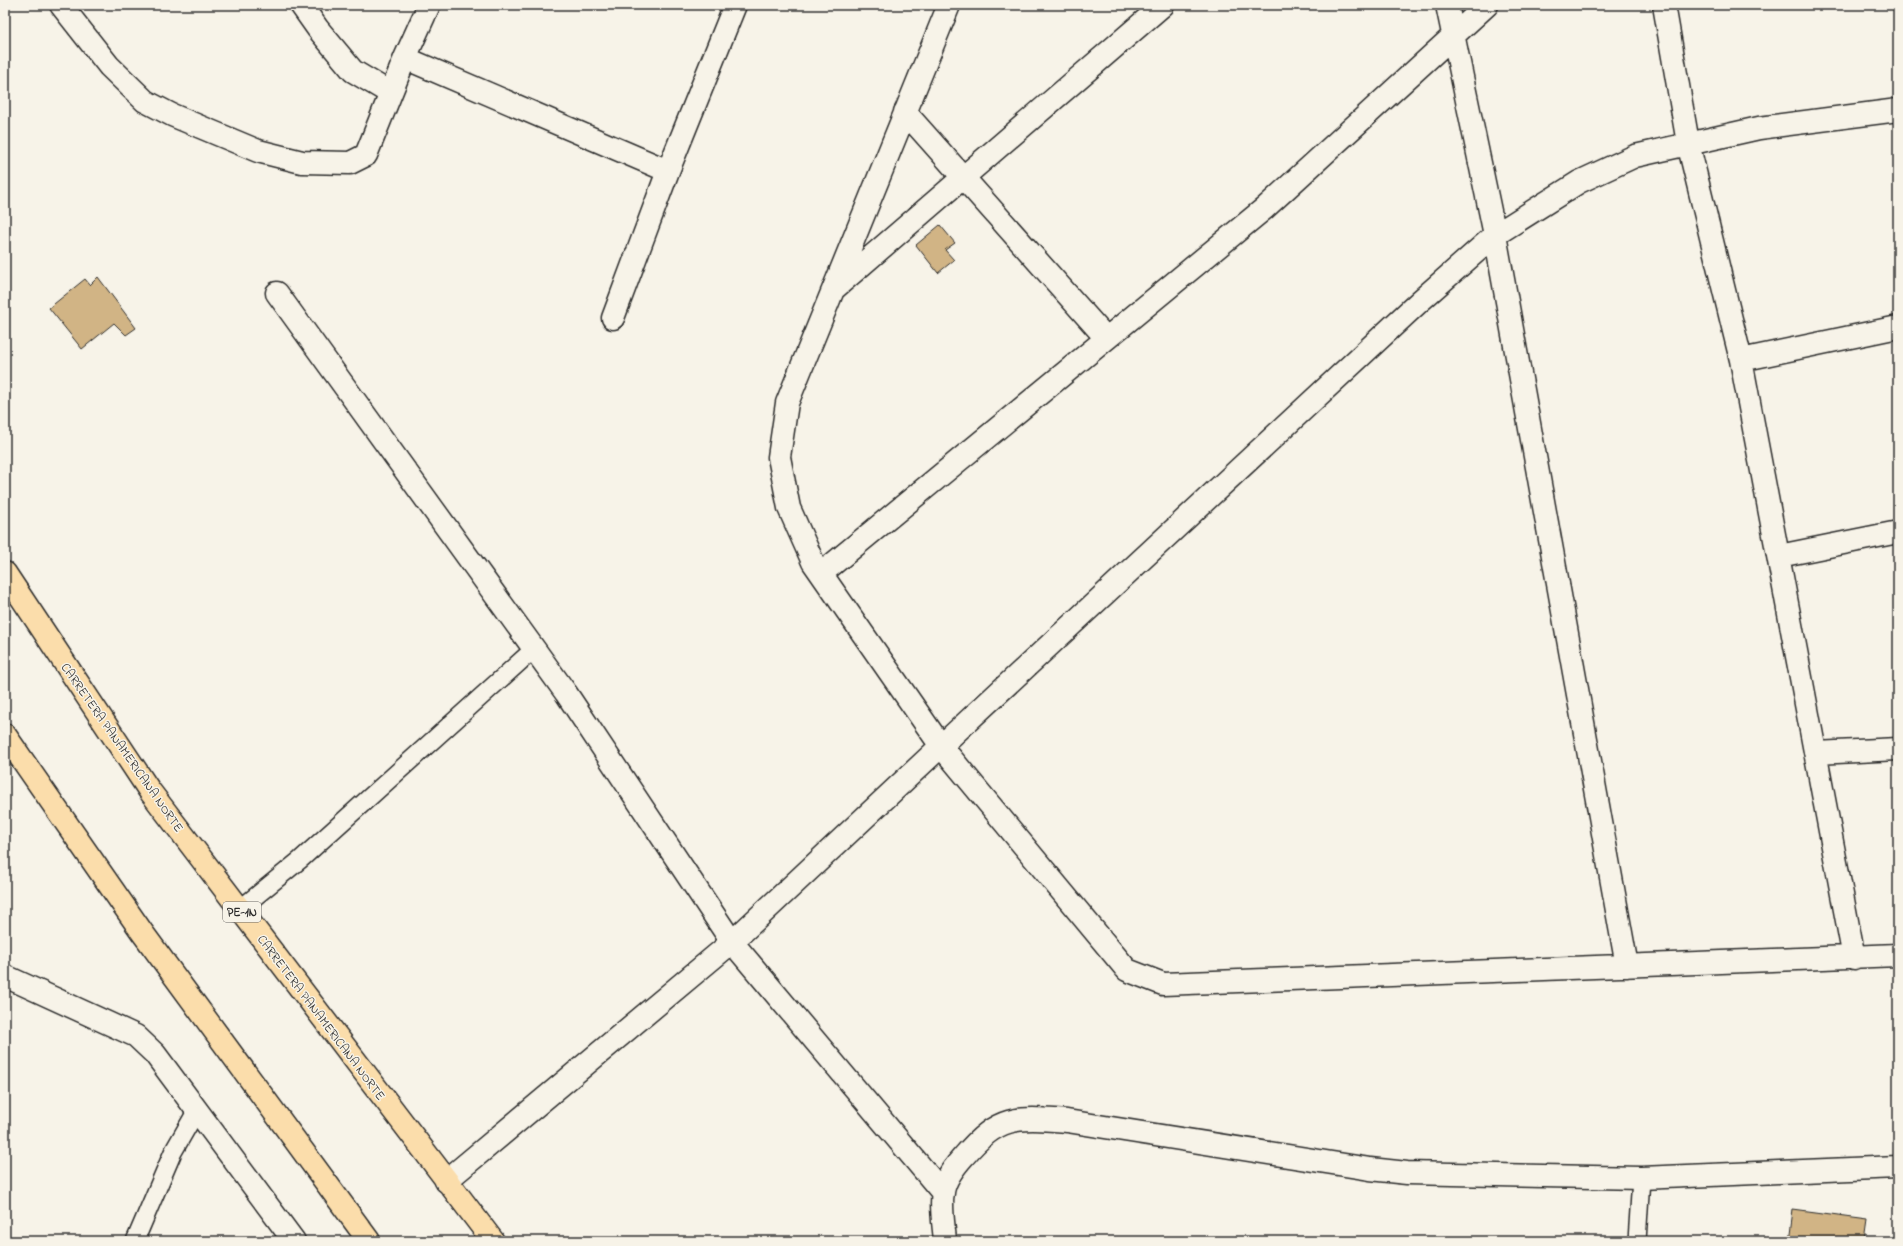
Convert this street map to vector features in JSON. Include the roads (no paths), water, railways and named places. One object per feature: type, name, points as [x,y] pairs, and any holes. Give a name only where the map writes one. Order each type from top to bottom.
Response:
[{"type":"highway","name":"CARRETERA PANAMERICANA NORTE","points":[[5,573],[149,790],[493,1241]]},
{"type":"highway","points":[[5,735],[142,932],[369,1241]]},
{"type":"street","points":[[61,5],[109,66],[145,101],[172,115],[258,151],[302,162],[350,163],[366,155],[405,58],[429,5]]},
{"type":"street","points":[[301,5],[318,29],[354,71],[390,94]]},
{"type":"street","points":[[612,318],[668,171],[735,5]]},
{"type":"street","points":[[949,5],[787,403],[780,457],[789,508],[813,562],[822,572],[941,746],[1127,970],[1163,984],[1854,958],[1898,955]]},
{"type":"street","points":[[833,290],[1163,5]]},
{"type":"street","points":[[1447,5],[1452,37],[1495,235],[1627,966]]},
{"type":"street","points":[[822,572],[1265,208],[1487,5]]},
{"type":"street","points":[[1664,5],[1688,143],[1740,360],[1779,556],[1854,958]]},
{"type":"street","points":[[405,58],[668,171]]},
{"type":"street","points":[[446,1181],[732,942],[1420,302],[1495,235],[1579,182],[1635,156],[1758,128],[1898,110]]},
{"type":"street","points":[[905,112],[1106,338]]},
{"type":"street","points":[[277,293],[566,693],[732,942],[943,1193]]},
{"type":"street","points":[[1740,360],[1898,328]]},
{"type":"street","points":[[1779,556],[1898,532]]},
{"type":"street","points":[[1816,753],[1898,749]]},
{"type":"street","points":[[5,976],[136,1036],[155,1054],[294,1241]]},
{"type":"street","points":[[944,1241],[943,1193],[948,1175],[979,1138],[998,1124],[1022,1119],[1067,1121],[1370,1169],[1407,1173],[1642,1178],[1898,1167]]},
{"type":"lane","points":[[240,909],[300,860],[534,649]]},
{"type":"lane","points":[[135,1241],[173,1152],[198,1110]]},
{"type":"lane","points":[[1637,1241],[1642,1178]]}]
